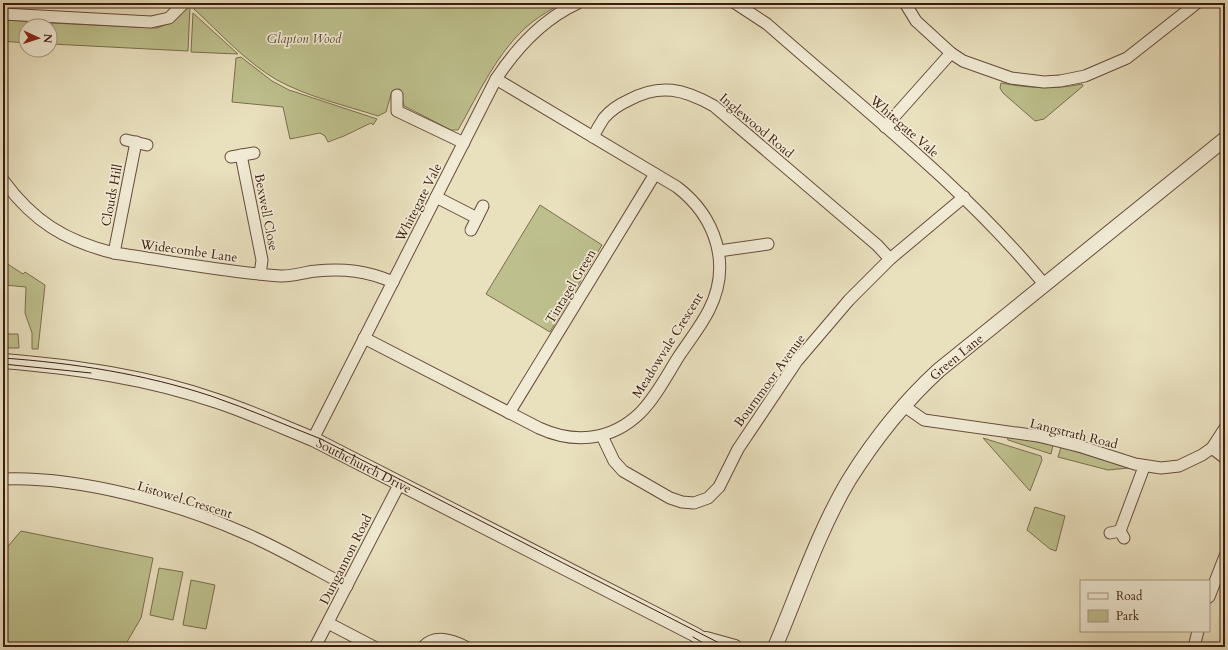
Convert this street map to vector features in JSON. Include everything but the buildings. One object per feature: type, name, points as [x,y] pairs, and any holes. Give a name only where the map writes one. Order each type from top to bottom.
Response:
[{"type":"street","points":[[3,14],[151,22],[169,18],[184,3]]},
{"type":"street","name":"Whitegate Vale","points":[[313,439],[496,79],[508,61],[531,35],[558,14],[578,3]]},
{"type":"street","name":"Whitegate Vale","points":[[735,3],[768,24],[964,197],[1015,248],[1044,284]]},
{"type":"street","points":[[904,3],[916,21],[951,53],[975,67],[1011,78],[1044,82],[1074,79],[1100,71],[1127,58],[1197,3]]},
{"type":"street","points":[[885,127],[951,53]]},
{"type":"street","name":"Meadowvale Crescent","points":[[364,338],[556,436],[579,438],[602,436],[624,426],[639,414],[653,397],[709,310],[721,270],[720,251],[713,230],[703,212],[690,197],[655,174],[496,79]]},
{"type":"street","name":"Inglewood Road","points":[[593,137],[605,118],[621,104],[640,94],[655,90],[670,90],[701,99],[714,106],[877,246],[890,259]]},
{"type":"street","points":[[397,95],[398,111],[464,143]]},
{"type":"street","name":"Green Lane","points":[[775,647],[820,540],[849,481],[877,438],[904,406],[939,370],[1225,139]]},
{"type":"street","name":"Clouds Hill","points":[[114,253],[131,141],[147,145]]},
{"type":"street","name":"Bexwell Close","points":[[254,152],[236,156],[262,260],[260,274]]},
{"type":"street","name":"Tintagel Green","points":[[509,413],[655,174]]},
{"type":"street","name":"Widecombe Lane","points":[[3,180],[21,203],[47,225],[76,241],[114,253],[282,276],[342,269],[377,275],[393,282]]},
{"type":"street","points":[[436,197],[477,218]]},
{"type":"street","name":"Bournmoor Avenue","points":[[602,436],[614,461],[623,471],[670,498],[682,502],[694,503],[708,498],[719,487],[738,449],[797,361],[849,300],[890,259],[964,197]]},
{"type":"street","points":[[471,230],[483,206]]},
{"type":"street","points":[[720,251],[768,244]]},
{"type":"street","name":"Southchurch Drive","points":[[3,361],[83,369],[156,383],[216,401],[313,439],[702,638],[715,647]]},
{"type":"street","name":"Langstrath Road","points":[[904,406],[924,420],[1038,436],[1082,447],[1144,467],[1161,468],[1179,466],[1190,462],[1212,448],[1225,428]]},
{"type":"street","points":[[1212,448],[1225,458]]},
{"type":"street","points":[[1118,534],[1144,467]]},
{"type":"street","name":"Listowel Crescent","points":[[3,480],[51,481],[93,487],[174,508],[246,533],[347,586]]},
{"type":"street","name":"Dungannon Road","points":[[315,647],[400,483]]},
{"type":"street","points":[[1210,594],[1225,556]]},
{"type":"street","points":[[328,623],[374,647]]},
{"type":"street","points":[[1194,647],[1198,632]]},
{"type":"street","name":"Southchurch Drive","points":[[702,638],[735,647]]},
{"type":"street","points":[[423,647],[432,640],[440,639],[448,640],[466,647]]},
{"type":"green space","name":"Glapton Wood","points":[[194,3],[562,3],[531,23],[519,34],[490,73],[458,130],[451,130],[404,106],[400,89],[392,91],[386,112],[378,116],[314,96],[289,86],[266,73],[244,56],[194,9]]},
{"type":"green space","points":[[189,5],[190,6],[188,51],[58,44],[58,23],[157,28],[167,24],[182,13]]},
{"type":"green space","points":[[193,13],[238,54],[191,52]]},
{"type":"green space","points":[[3,20],[18,21],[18,42],[3,41]]},
{"type":"green space","points":[[241,57],[272,81],[289,90],[377,119],[373,125],[371,123],[328,142],[325,136],[320,133],[290,139],[283,107],[232,102],[236,58]]},
{"type":"green space","points":[[1001,83],[1042,88],[1082,84],[1083,86],[1044,119],[1035,121],[1003,93],[1000,88]]},
{"type":"green space","points":[[540,205],[602,245],[550,332],[486,294]]},
{"type":"green space","points":[[3,261],[23,274],[25,272],[45,285],[38,349],[32,349],[32,333],[25,313],[26,287],[3,284]]},
{"type":"green space","points":[[3,334],[18,334],[19,348],[8,348],[3,345]]},
{"type":"green space","points":[[1007,436],[1053,445],[1051,454],[1008,440]]},
{"type":"green space","points":[[983,438],[1041,456],[1042,460],[1030,491]]},
{"type":"green space","points":[[1061,447],[1129,468],[1108,470],[1058,457]]},
{"type":"green space","points":[[1035,507],[1065,516],[1056,551],[1050,549],[1027,530]]},
{"type":"green space","points":[[21,531],[153,558],[141,618],[124,647],[3,647],[3,552]]},
{"type":"green space","points":[[159,568],[183,572],[173,620],[150,615]]},
{"type":"green space","points":[[191,580],[215,585],[206,629],[183,625]]},
{"type":"tram line","points":[[3,358],[82,366],[160,381],[211,396],[321,439],[727,647]]},
{"type":"tram line","points":[[3,364],[91,373]]},
{"type":"tram line","points":[[693,637],[710,647]]}]
